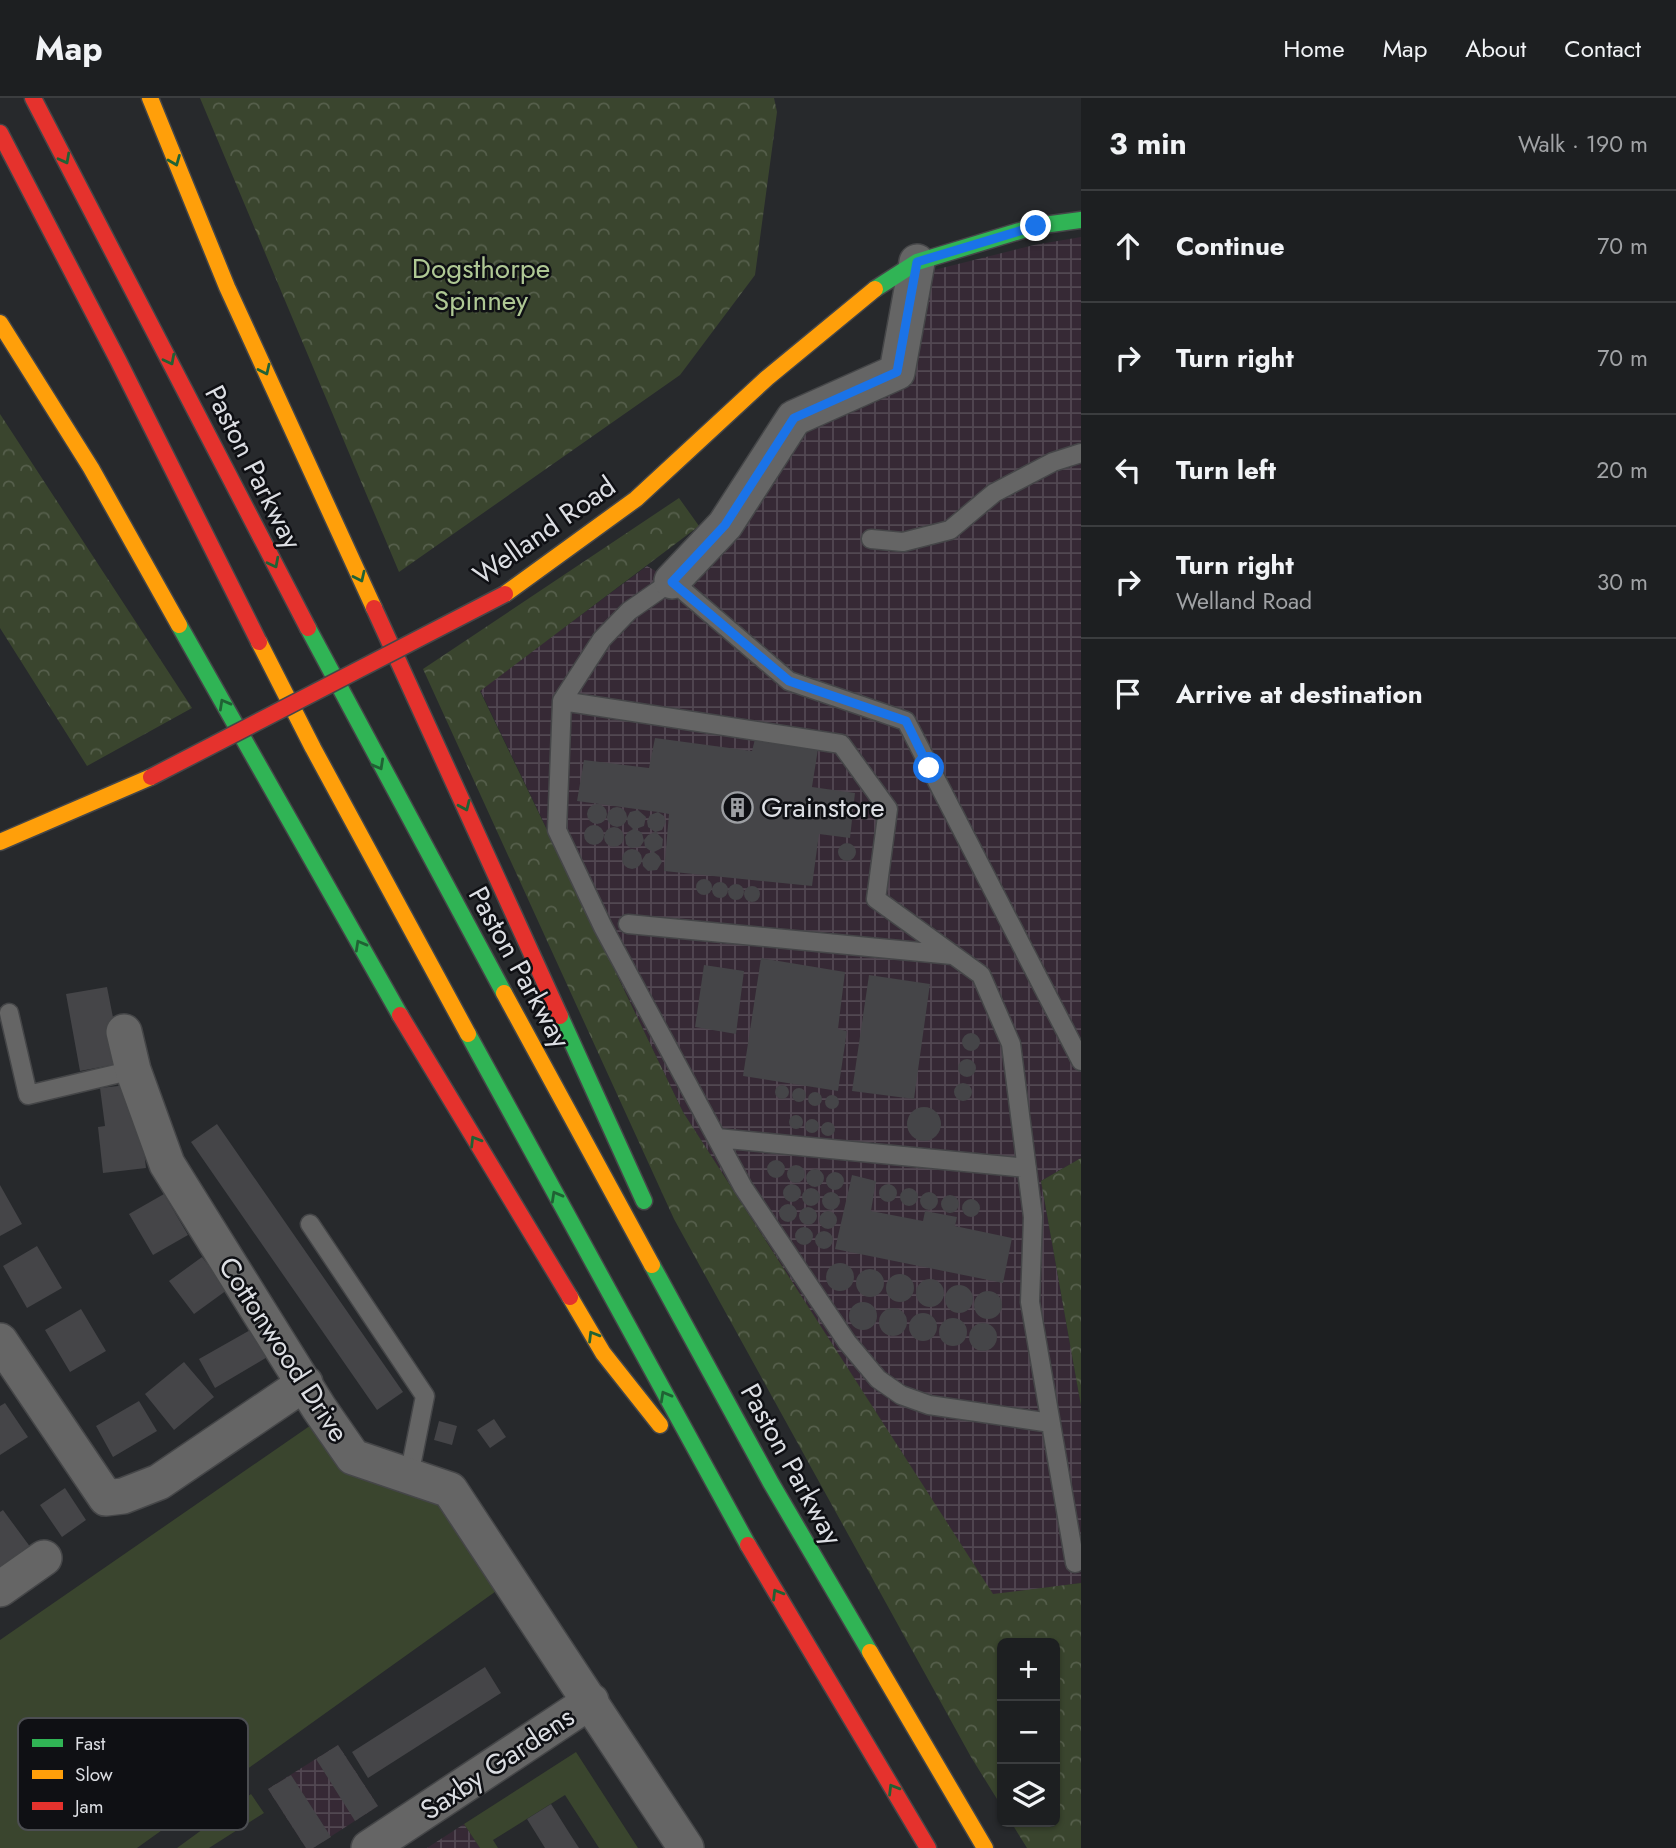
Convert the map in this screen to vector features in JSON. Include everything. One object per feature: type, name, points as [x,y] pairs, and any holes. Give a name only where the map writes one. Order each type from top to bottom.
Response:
[{"type":"main road","name":"Paston Parkway","points":[[33,98],[359,727],[771,1483],[985,1848]]},
{"type":"main road","points":[[150,98],[227,287],[652,1219]]},
{"type":"main road","points":[[0,133],[118,360],[313,748],[724,1506],[928,1848]]},
{"type":"main road","name":"Welland Road","points":[[0,842],[151,777],[505,594],[636,499],[767,378],[873,290],[917,262],[1036,226],[1081,219]]},
{"type":"main road","points":[[0,323],[91,468],[396,1009],[603,1353],[724,1506]]},
{"type":"main road","points":[[680,1282],[771,1483]]},
{"type":"street","points":[[672,582],[725,525],[794,418],[897,372],[917,262]]},
{"type":"street","name":"Cottonwood Drive","points":[[124,1032],[134,1070],[167,1164],[319,1408],[353,1457],[450,1490],[686,1848]]},
{"type":"street","points":[[0,1340],[106,1498],[123,1496],[159,1482],[305,1383]]},
{"type":"street","points":[[0,1589],[44,1558]]},
{"type":"street","name":"Saxby Gardens","points":[[369,1848],[591,1701]]},
{"type":"lane","points":[[871,539],[903,541],[950,530],[994,493],[1053,461],[1081,453]]},
{"type":"lane","points":[[1051,1423],[929,1405],[901,1395],[878,1379],[847,1342],[743,1187],[603,927],[557,830],[562,701],[602,639],[629,611],[672,582],[789,681],[906,721],[1081,1061]]},
{"type":"lane","points":[[562,701],[841,744],[888,809],[876,899],[981,975],[1011,1044],[1033,1217],[1030,1302],[1075,1563]]},
{"type":"lane","points":[[628,924],[954,955]]},
{"type":"lane","points":[[9,1013],[28,1094],[134,1070]]},
{"type":"lane","points":[[717,1138],[1027,1168]]},
{"type":"lane","points":[[310,1224],[425,1396],[409,1476]]},
{"type":"shaded area","points":[[1081,237],[1081,1158],[1041,1181],[1081,1406],[1081,1583],[993,1595],[683,1112],[480,690],[647,566],[673,581],[794,418],[897,372],[914,275],[1034,245]]},
{"type":"shaded area","points":[[338,1745],[378,1806],[313,1848],[306,1848],[268,1789]]},
{"type":"shaded area","points":[[464,1824],[480,1848],[427,1848]]},
{"type":"green space","name":"Dogsthorpe Spinney","points":[[200,98],[774,98],[777,112],[755,275],[680,375],[399,572]]},
{"type":"green space","points":[[0,414],[192,708],[87,766],[0,628]]},
{"type":"green space","points":[[679,498],[699,526],[480,691],[683,1112],[993,1594],[1081,1583],[1081,1848],[1027,1848],[1014,1827],[1060,1827],[1060,1638],[997,1638],[997,1799],[971,1757],[674,1219],[423,669]]},
{"type":"green space","points":[[1081,1158],[1081,1406],[1041,1181]]},
{"type":"green space","points":[[314,1423],[437,1498],[499,1589],[248,1769],[248,1718],[18,1718],[18,1830],[162,1830],[137,1848],[0,1848],[0,1640]]},
{"type":"green space","points":[[576,1752],[638,1848],[599,1848],[565,1795],[493,1840],[498,1848],[480,1848],[464,1824]]},
{"type":"green space","points":[[251,1794],[264,1813],[248,1823],[248,1796]]},
{"type":"green space","points":[[202,1830],[237,1830],[209,1848],[177,1848]]},
{"type":"building","name":"Grainstore","points":[[655,738],[752,751],[755,739],[818,749],[812,787],[855,793],[850,838],[819,834],[812,886],[664,871],[669,814],[577,801],[584,760],[649,768]]},
{"type":"building","points":[[597,804],[604,807],[607,814],[604,821],[597,824],[590,821],[587,814],[590,807]]},
{"type":"building","points":[[617,807],[624,810],[627,817],[624,824],[617,827],[610,824],[607,817],[610,810]]},
{"type":"building","points":[[638,810],[646,817],[644,826],[636,829],[642,833],[644,841],[640,847],[630,848],[625,837],[633,829],[627,818],[630,812]]},
{"type":"building","points":[[658,812],[664,816],[666,822],[662,830],[656,832],[663,839],[662,848],[654,852],[662,862],[657,870],[648,871],[642,860],[646,854],[652,852],[645,847],[644,840],[655,832],[648,827],[647,821],[650,815]]},
{"type":"building","points":[[594,825],[601,828],[604,835],[601,842],[594,845],[587,842],[584,835],[587,828]]},
{"type":"building","points":[[614,827],[621,830],[624,837],[621,844],[614,847],[607,844],[604,837],[607,830]]},
{"type":"building","points":[[843,843],[851,843],[856,852],[854,859],[843,861],[838,856],[838,848]]},
{"type":"building","points":[[632,849],[639,852],[642,859],[639,866],[632,869],[625,866],[622,859],[625,852]]},
{"type":"building","points":[[704,879],[710,881],[710,893],[704,895],[698,893],[696,887],[698,881]]},
{"type":"building","points":[[720,882],[726,884],[726,896],[720,898],[714,896],[712,890],[714,884]]},
{"type":"building","points":[[736,884],[742,886],[742,898],[736,900],[730,898],[728,892],[730,886]]},
{"type":"building","points":[[752,886],[758,888],[758,900],[752,902],[746,900],[744,894],[746,888]]},
{"type":"building","points":[[761,958],[845,972],[838,1029],[847,1031],[838,1091],[743,1076]]},
{"type":"building","points":[[704,965],[744,971],[736,1034],[695,1027]]},
{"type":"building","points":[[869,975],[930,984],[914,1099],[852,1091]]},
{"type":"building","points":[[107,987],[122,1063],[80,1071],[66,994]]},
{"type":"building","points":[[967,1033],[975,1033],[980,1042],[978,1049],[967,1051],[962,1046],[962,1038]]},
{"type":"building","points":[[963,1059],[971,1059],[976,1068],[974,1075],[963,1077],[958,1072],[958,1064]]},
{"type":"building","points":[[959,1083],[967,1083],[972,1092],[970,1099],[959,1101],[954,1096],[954,1088]]},
{"type":"building","points":[[136,1084],[146,1168],[103,1173],[98,1127],[105,1126],[100,1088]]},
{"type":"building","points":[[779,1085],[785,1085],[789,1092],[785,1099],[779,1099],[775,1095],[775,1089]]},
{"type":"building","points":[[796,1088],[802,1088],[806,1095],[802,1102],[796,1102],[792,1098],[792,1092]]},
{"type":"building","points":[[812,1092],[818,1092],[822,1099],[818,1106],[812,1106],[808,1102],[808,1096]]},
{"type":"building","points":[[829,1095],[835,1095],[839,1102],[835,1109],[829,1109],[825,1105],[825,1099]]},
{"type":"building","points":[[924,1107],[936,1112],[941,1124],[936,1136],[924,1141],[912,1136],[907,1124],[912,1112]]},
{"type":"building","points":[[793,1115],[799,1115],[803,1122],[799,1129],[793,1129],[789,1125],[789,1119]]},
{"type":"building","points":[[809,1119],[815,1119],[819,1126],[815,1133],[809,1133],[805,1129],[805,1123]]},
{"type":"building","points":[[825,1122],[831,1122],[835,1129],[831,1136],[825,1136],[821,1132],[821,1126]]},
{"type":"building","points":[[217,1124],[403,1392],[377,1410],[191,1142]]},
{"type":"building","points":[[772,1160],[780,1160],[785,1169],[783,1176],[772,1178],[767,1173],[767,1165]]},
{"type":"building","points":[[792,1165],[800,1165],[805,1174],[803,1181],[792,1183],[787,1178],[787,1170]]},
{"type":"building","points":[[811,1169],[819,1169],[824,1178],[822,1185],[811,1187],[806,1182],[806,1174]]},
{"type":"building","points":[[831,1172],[839,1172],[844,1181],[842,1188],[831,1190],[826,1185],[826,1177]]},
{"type":"building","points":[[852,1175],[876,1181],[871,1211],[923,1221],[925,1211],[957,1217],[955,1226],[1012,1238],[1003,1283],[835,1249]]},
{"type":"building","points":[[788,1184],[796,1184],[801,1193],[799,1200],[788,1202],[783,1197],[783,1189]]},
{"type":"building","points":[[884,1184],[892,1184],[897,1193],[895,1200],[884,1202],[879,1197],[879,1189]]},
{"type":"building","points":[[0,1185],[22,1224],[0,1236]]},
{"type":"building","points":[[807,1188],[815,1188],[820,1197],[818,1204],[807,1206],[802,1201],[802,1193]]},
{"type":"building","points":[[905,1188],[913,1188],[918,1197],[916,1204],[905,1206],[900,1201],[900,1193]]},
{"type":"building","points":[[827,1192],[835,1192],[840,1201],[838,1208],[827,1210],[822,1205],[822,1197]]},
{"type":"building","points":[[925,1192],[933,1192],[938,1201],[936,1208],[925,1210],[920,1205],[920,1197]]},
{"type":"building","points":[[164,1194],[188,1235],[153,1255],[129,1214]]},
{"type":"building","points":[[946,1195],[954,1195],[959,1204],[957,1211],[946,1213],[941,1208],[941,1200]]},
{"type":"building","points":[[967,1199],[975,1199],[980,1208],[978,1215],[967,1217],[962,1212],[962,1204]]},
{"type":"building","points":[[784,1204],[792,1204],[797,1213],[795,1220],[784,1222],[779,1217],[779,1209]]},
{"type":"building","points":[[804,1207],[812,1207],[817,1216],[815,1223],[804,1225],[799,1220],[799,1212]]},
{"type":"building","points":[[824,1211],[832,1211],[837,1220],[835,1227],[824,1229],[819,1224],[819,1216]]},
{"type":"building","points":[[800,1227],[808,1227],[813,1236],[811,1243],[800,1245],[795,1240],[795,1232]]},
{"type":"building","points":[[820,1231],[828,1231],[833,1240],[831,1247],[820,1249],[815,1244],[815,1236]]},
{"type":"building","points":[[37,1246],[62,1288],[27,1308],[3,1266]]},
{"type":"building","points":[[202,1257],[227,1290],[194,1314],[169,1281]]},
{"type":"building","points":[[840,1263],[850,1267],[854,1277],[850,1287],[840,1291],[830,1287],[826,1277],[830,1267]]},
{"type":"building","points":[[870,1269],[880,1273],[884,1283],[880,1293],[870,1297],[860,1293],[856,1283],[860,1273]]},
{"type":"building","points":[[900,1274],[910,1278],[914,1288],[910,1298],[900,1302],[890,1298],[886,1288],[890,1278]]},
{"type":"building","points":[[930,1279],[940,1283],[944,1293],[940,1303],[930,1307],[920,1303],[916,1293],[920,1283]]},
{"type":"building","points":[[959,1285],[969,1289],[973,1299],[969,1309],[959,1313],[949,1309],[945,1299],[949,1289]]},
{"type":"building","points":[[988,1291],[998,1295],[1002,1305],[998,1315],[988,1319],[978,1315],[974,1305],[978,1295]]},
{"type":"building","points":[[863,1302],[873,1306],[877,1316],[873,1326],[863,1330],[853,1326],[849,1316],[853,1306]]},
{"type":"building","points":[[893,1308],[903,1312],[907,1322],[903,1332],[893,1336],[883,1332],[879,1322],[883,1312]]},
{"type":"building","points":[[81,1309],[106,1351],[70,1372],[45,1330]]},
{"type":"building","points":[[923,1313],[933,1317],[937,1327],[933,1337],[923,1341],[913,1337],[909,1327],[913,1317]]},
{"type":"building","points":[[953,1318],[963,1322],[967,1332],[963,1342],[953,1346],[943,1342],[939,1332],[943,1322]]},
{"type":"building","points":[[983,1323],[993,1327],[997,1337],[993,1347],[983,1351],[973,1347],[969,1337],[973,1327]]},
{"type":"building","points":[[252,1329],[269,1356],[215,1388],[199,1359]]},
{"type":"building","points":[[184,1362],[214,1397],[174,1430],[145,1394]]},
{"type":"building","points":[[139,1401],[157,1431],[113,1457],[96,1426]]},
{"type":"building","points":[[5,1403],[28,1437],[0,1455],[0,1406]]},
{"type":"building","points":[[494,1419],[506,1437],[490,1448],[477,1430]]},
{"type":"building","points":[[439,1421],[457,1426],[452,1445],[434,1440]]},
{"type":"building","points":[[65,1488],[86,1520],[62,1537],[40,1505]]},
{"type":"building","points":[[3,1510],[31,1548],[0,1570],[0,1512]]},
{"type":"building","points":[[485,1667],[501,1693],[368,1778],[352,1752]]},
{"type":"building","points":[[338,1745],[378,1806],[355,1821],[316,1759]]},
{"type":"building","points":[[291,1775],[331,1837],[313,1848],[306,1848],[268,1789]]},
{"type":"building","points":[[551,1804],[579,1848],[545,1848],[527,1819]]},
{"type":"traffic: fast","points":[[875,289],[917,262],[1036,226],[1081,220]]},
{"type":"traffic: fast","points":[[179,625],[400,1015]]},
{"type":"traffic: fast","points":[[308,628],[504,993]]},
{"type":"traffic: fast","points":[[560,1016],[644,1201]]},
{"type":"traffic: fast","points":[[468,1034],[748,1545]]},
{"type":"traffic: fast","points":[[652,1265],[771,1483],[870,1652]]},
{"type":"traffic: slow","points":[[150,98],[227,287],[374,608]]},
{"type":"traffic: slow","points":[[505,594],[636,499],[767,378],[875,289]]},
{"type":"traffic: slow","points":[[0,323],[91,468],[179,625]]},
{"type":"traffic: slow","points":[[259,642],[313,748],[468,1034]]},
{"type":"traffic: slow","points":[[0,842],[151,777]]},
{"type":"traffic: slow","points":[[504,993],[652,1265]]},
{"type":"traffic: slow","points":[[570,1297],[603,1353],[660,1425]]},
{"type":"traffic: slow","points":[[870,1652],[985,1848]]},
{"type":"traffic: jam","points":[[33,98],[308,628]]},
{"type":"traffic: jam","points":[[0,133],[118,360],[259,642]]},
{"type":"traffic: jam","points":[[151,777],[505,594]]},
{"type":"traffic: jam","points":[[374,608],[560,1016]]},
{"type":"traffic: jam","points":[[400,1015],[570,1297]]},
{"type":"traffic: jam","points":[[748,1545],[928,1848]]},
{"type":"place","name":"Grainstore","points":[[738,807]]},
{"type":"route","points":[[929,768],[906,721],[789,681],[672,582],[725,525],[794,418],[897,372],[917,262],[1036,226]]}]
